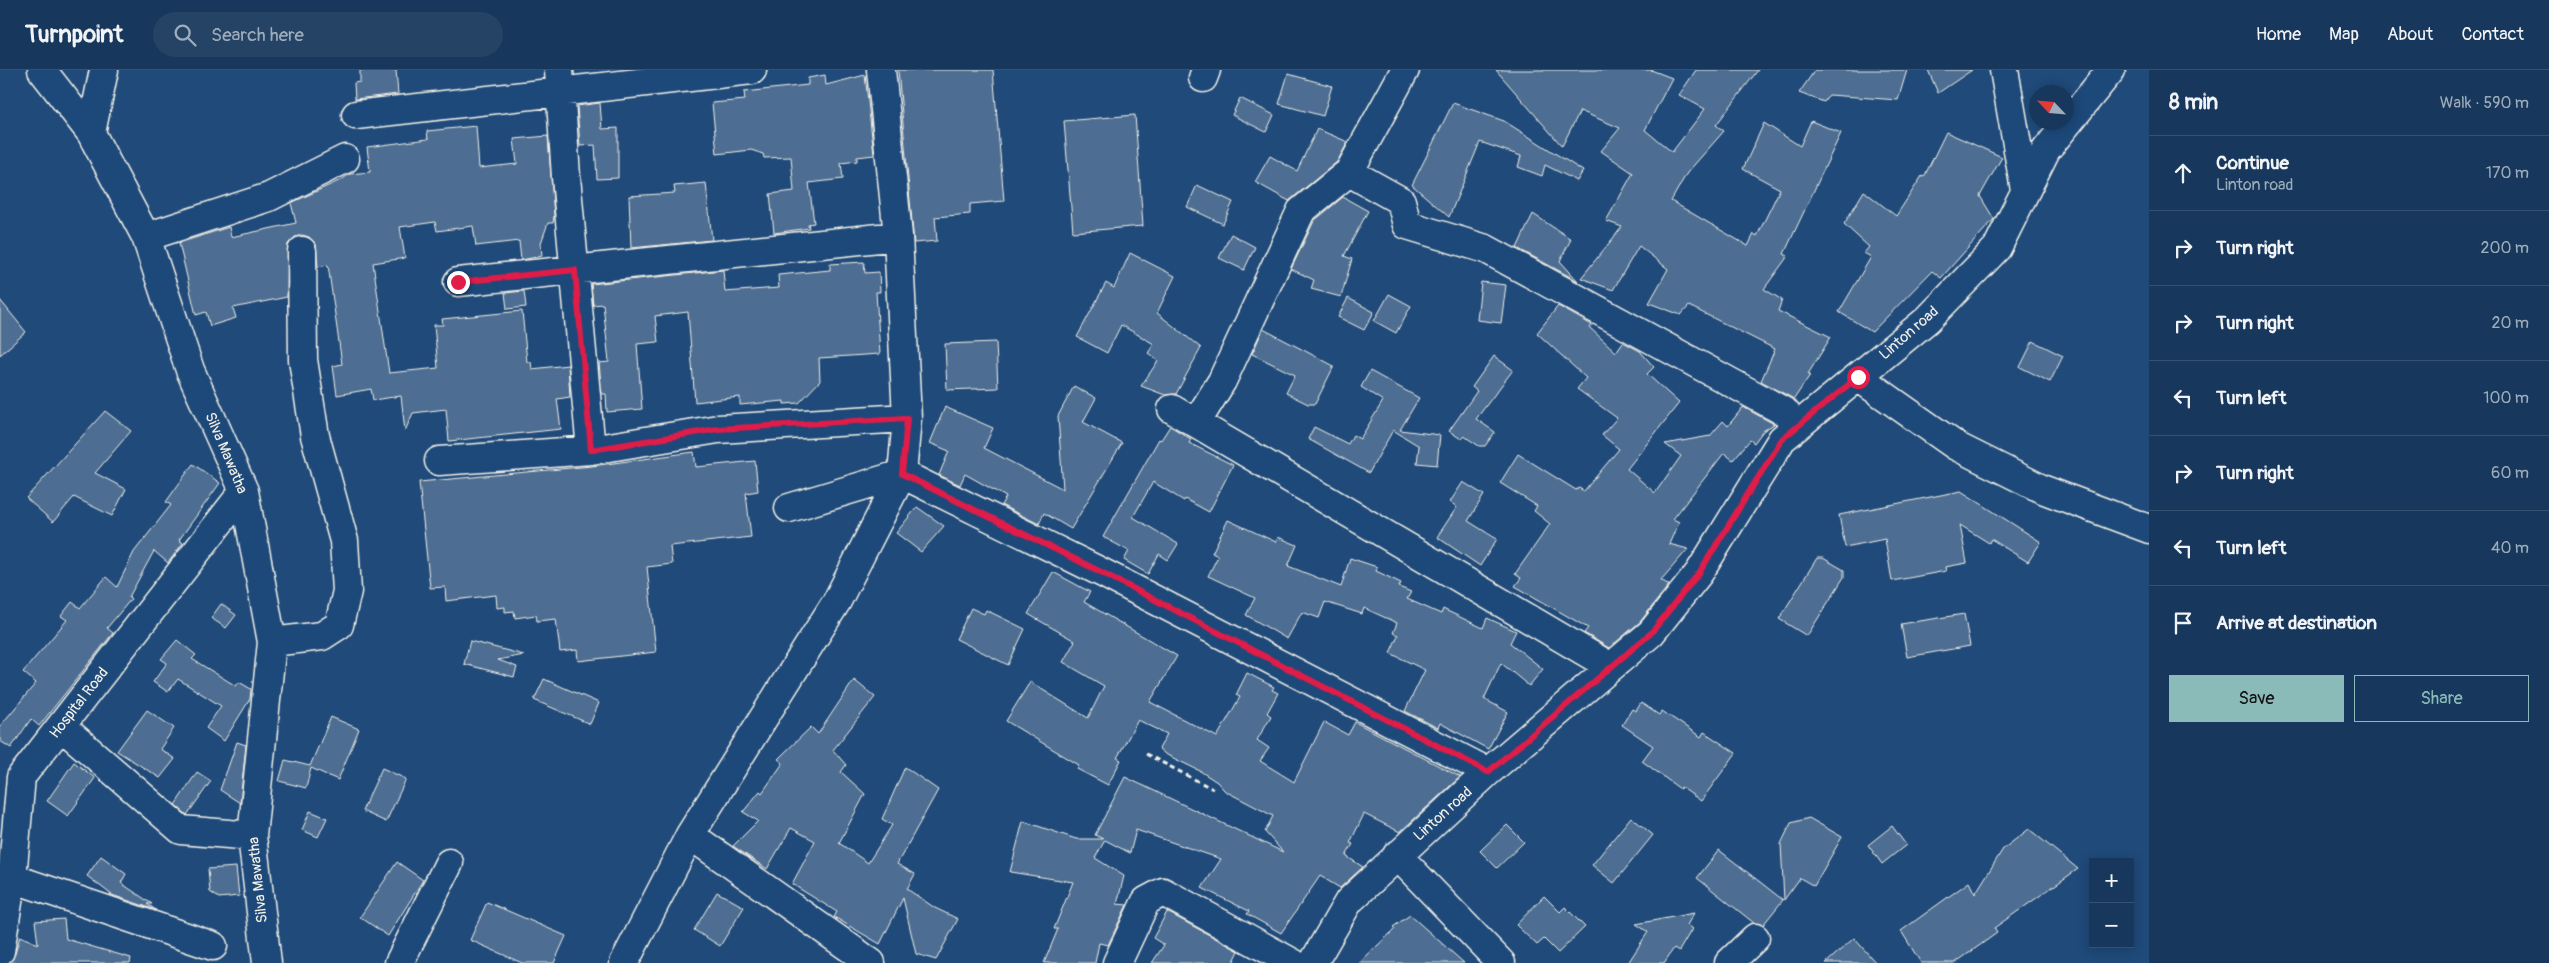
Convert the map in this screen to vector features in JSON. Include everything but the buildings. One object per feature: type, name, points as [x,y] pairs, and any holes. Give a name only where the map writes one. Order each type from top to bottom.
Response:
[{"type":"street","name":"Silva Mawatha","points":[[42,70],[92,133],[146,237],[190,370],[244,491],[272,642],[252,836],[267,963]]},
{"type":"street","points":[[92,133],[104,70]]},
{"type":"street","points":[[356,115],[560,80],[752,70]]},
{"type":"street","points":[[624,963],[690,834],[836,601],[902,474],[907,418],[898,236],[881,70]]},
{"type":"street","points":[[1196,423],[1222,381],[1301,211],[1349,172],[1405,70]]},
{"type":"street","points":[[2004,70],[2025,190]]},
{"type":"street","name":"Linton road","points":[[1314,963],[1349,901],[1488,772],[1651,633],[1699,573],[1782,439],[1927,320],[1997,248],[2046,150],[2111,70]]},
{"type":"street","points":[[560,80],[591,450]]},
{"type":"street","points":[[146,237],[269,197],[346,159]]},
{"type":"street","points":[[1349,172],[1401,201],[1407,225],[1486,249],[1786,412],[1798,427]]},
{"type":"street","points":[[458,282],[898,236]]},
{"type":"street","points":[[272,642],[322,636],[338,625],[346,591],[344,541],[315,436],[304,360],[302,251]]},
{"type":"street","points":[[1858,377],[1956,446],[2042,489],[2149,529]]},
{"type":"street","points":[[1172,409],[1611,668]]},
{"type":"street","points":[[439,461],[591,450],[718,429],[907,418]]},
{"type":"street","points":[[789,508],[902,474],[1101,572],[1488,772]]},
{"type":"street","name":"Hospital Road","points":[[0,951],[12,878],[21,777],[244,491]]},
{"type":"street","points":[[61,726],[181,830],[252,836]]},
{"type":"street","points":[[690,834],[871,963]]},
{"type":"street","points":[[1397,855],[1501,963]]},
{"type":"street","points":[[399,963],[450,863]]},
{"type":"street","points":[[12,878],[213,946]]},
{"type":"street","points":[[1117,963],[1146,901],[1163,892],[1293,963]]},
{"type":"street","points":[[1729,963],[1755,938]]},
{"type":"path","points":[[1146,754],[1212,789]]},
{"type":"route","points":[[458,282],[575,270],[591,450],[718,429],[907,418],[902,474],[1101,572],[1488,772],[1651,633],[1699,573],[1782,439],[1858,377]]}]
